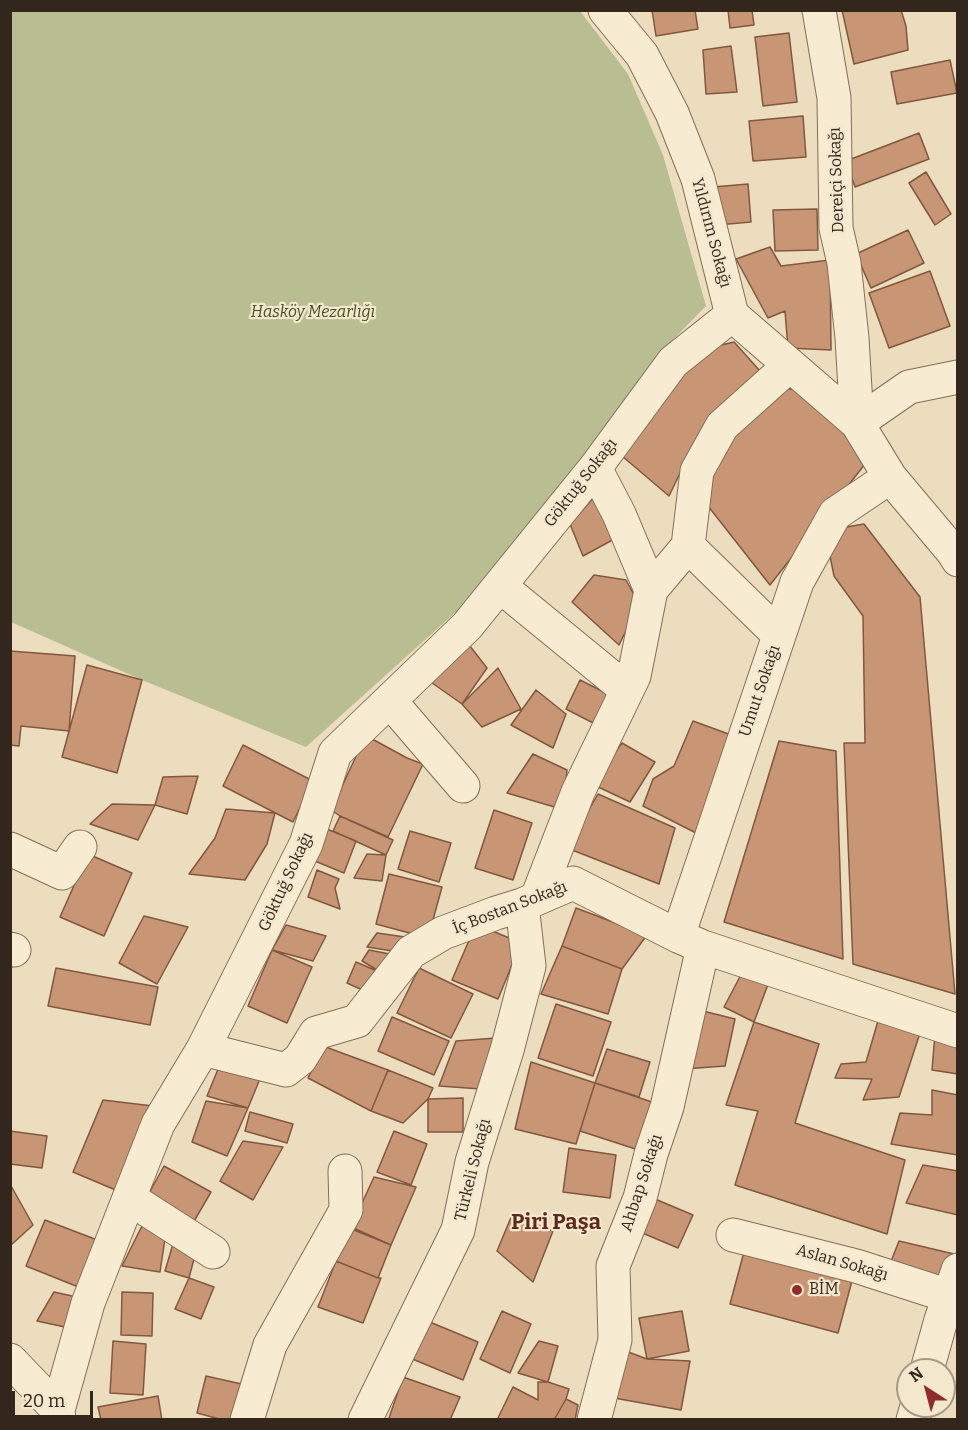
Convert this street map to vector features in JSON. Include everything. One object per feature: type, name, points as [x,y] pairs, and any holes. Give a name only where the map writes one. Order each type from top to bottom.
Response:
[{"type":"street","name":"Yıldırım Sokağı","points":[[605,10],[642,55],[672,113],[698,179],[732,315]]},
{"type":"street","name":"Dereiçi Sokağı","points":[[819,10],[834,98],[836,228],[844,264],[852,338],[857,423]]},
{"type":"street","points":[[732,315],[857,423],[890,477],[956,550]]},
{"type":"street","name":"Göktuğ Sokağı","points":[[58,1415],[88,1303],[158,1124],[203,1049],[306,844],[336,753],[467,626],[595,468],[673,362],[732,315]]},
{"type":"street","points":[[530,902],[578,792],[634,676],[651,590],[688,546],[697,471],[722,426],[790,365]]},
{"type":"street","points":[[857,423],[909,387],[957,377]]},
{"type":"street","points":[[595,468],[651,590]]},
{"type":"street","name":"Umut Sokağı","points":[[691,941],[779,635],[797,582],[835,514],[890,477]]},
{"type":"street","points":[[688,546],[779,635]]},
{"type":"street","points":[[500,586],[627,690]]},
{"type":"street","points":[[390,701],[463,786]]},
{"type":"street","points":[[10,849],[62,873],[80,847]]},
{"type":"street","name":"İç Bostan Sokağı","points":[[203,1049],[286,1070],[300,1059],[316,1033],[357,1022],[411,952],[443,933],[530,902],[573,883],[691,941],[957,1031]]},
{"type":"street","name":"Türkeli Sokağı","points":[[365,1419],[458,1230],[472,1162],[507,1050],[529,966],[530,902]]},
{"type":"street","name":"Ahbap Sokağı","points":[[594,1419],[615,1340],[613,1266],[639,1198],[667,1107],[691,941]]},
{"type":"street","points":[[247,1419],[270,1345],[346,1210],[345,1170]]},
{"type":"street","points":[[129,1198],[213,1252]]},
{"type":"street","name":"Aslan Sokağı","points":[[733,1235],[856,1266],[953,1283]]},
{"type":"street","points":[[931,1358],[953,1283]]},
{"type":"street","points":[[10,1360],[58,1415]]},
{"type":"green space","name":"Hasköy Mezarlığı","points":[[11,11],[580,11],[628,74],[663,155],[706,306],[662,351],[582,459],[477,593],[306,747],[142,680],[11,622]]},
{"type":"building","points":[[652,10],[695,10],[698,29],[656,36]]},
{"type":"building","points":[[728,10],[752,10],[754,25],[730,28]]},
{"type":"building","points":[[842,10],[901,10],[906,26],[908,50],[854,64]]},
{"type":"building","points":[[789,33],[797,102],[763,106],[755,37]]},
{"type":"building","points":[[731,46],[737,92],[706,94],[703,50]]},
{"type":"building","points":[[950,60],[957,93],[897,104],[891,72]]},
{"type":"building","points":[[803,116],[806,157],[753,161],[749,121]]},
{"type":"building","points":[[919,133],[929,159],[855,187],[846,161]]},
{"type":"building","points":[[926,172],[951,214],[935,225],[909,183]]},
{"type":"building","points":[[748,184],[751,222],[717,225],[713,187]]},
{"type":"building","points":[[817,209],[818,250],[775,251],[773,210]]},
{"type":"building","points":[[908,230],[924,263],[871,288],[856,254]]},
{"type":"building","points":[[770,247],[781,266],[830,260],[831,350],[788,348],[785,311],[768,318],[736,259]]},
{"type":"building","points":[[930,271],[950,326],[889,348],[869,293]]},
{"type":"building","points":[[734,342],[760,371],[756,389],[699,434],[669,496],[622,456],[677,373],[717,346]]},
{"type":"building","points":[[770,389],[807,389],[852,433],[865,464],[770,585],[708,506],[719,443]]},
{"type":"building","points":[[596,495],[618,537],[583,556],[570,524]]},
{"type":"building","points":[[864,524],[920,597],[955,994],[853,964],[844,743],[865,743],[863,616],[834,576],[829,551],[835,529]]},
{"type":"building","points":[[594,575],[626,580],[639,604],[619,645],[572,602]]},
{"type":"building","points":[[466,641],[487,668],[462,704],[425,678]]},
{"type":"building","points":[[10,651],[75,656],[69,731],[21,726],[19,746],[10,745]]},
{"type":"building","points":[[87,665],[142,680],[117,773],[62,757]]},
{"type":"building","points":[[498,668],[521,709],[482,727],[462,704]]},
{"type":"building","points":[[580,680],[618,699],[603,728],[566,709]]},
{"type":"building","points":[[536,690],[566,714],[553,748],[511,725]]},
{"type":"building","points":[[693,721],[734,736],[696,833],[643,806],[653,779],[674,766]]},
{"type":"building","points":[[365,737],[423,764],[388,837],[331,810]]},
{"type":"building","points":[[779,741],[836,751],[843,959],[724,922]]},
{"type":"building","points":[[622,743],[655,762],[630,802],[592,784]]},
{"type":"building","points":[[243,745],[313,781],[293,822],[223,786]]},
{"type":"building","points":[[533,754],[567,770],[558,808],[507,793]]},
{"type":"building","points":[[198,776],[187,814],[155,805],[163,777]]},
{"type":"building","points":[[598,794],[675,828],[659,884],[567,848]]},
{"type":"building","points":[[112,804],[155,805],[138,840],[90,824]]},
{"type":"building","points":[[226,809],[275,813],[267,844],[245,880],[189,874],[215,838]]},
{"type":"building","points":[[494,810],[532,823],[513,880],[475,868]]},
{"type":"building","points":[[340,816],[393,840],[386,855],[333,831]]},
{"type":"building","points":[[322,827],[356,841],[344,873],[310,859]]},
{"type":"building","points":[[410,831],[451,843],[439,882],[398,869]]},
{"type":"building","points":[[88,854],[132,873],[104,936],[60,917]]},
{"type":"building","points":[[367,854],[386,855],[382,881],[354,878]]},
{"type":"building","points":[[317,870],[339,879],[335,888],[340,909],[308,897]]},
{"type":"building","points":[[389,874],[442,887],[428,938],[376,924]]},
{"type":"building","points":[[576,908],[647,935],[622,969],[562,946]]},
{"type":"building","points":[[144,916],[188,927],[157,984],[119,963]]},
{"type":"building","points":[[476,924],[521,943],[498,999],[452,980]]},
{"type":"building","points":[[286,925],[326,936],[313,961],[272,950]]},
{"type":"building","points":[[377,933],[412,938],[399,952],[367,947]]},
{"type":"building","points":[[562,946],[622,969],[608,1014],[541,994]]},
{"type":"building","points":[[272,950],[312,967],[287,1023],[248,1006]]},
{"type":"building","points":[[369,950],[395,955],[384,974],[362,961]]},
{"type":"building","points":[[356,962],[384,974],[369,993],[347,983]]},
{"type":"building","points":[[56,968],[158,987],[150,1025],[48,1006]]},
{"type":"building","points":[[419,968],[473,994],[451,1038],[397,1013]]},
{"type":"building","points":[[744,969],[770,979],[754,1022],[724,1007]]},
{"type":"building","points":[[556,1004],[611,1022],[593,1076],[538,1058]]},
{"type":"building","points":[[699,1010],[735,1019],[725,1066],[684,1069]]},
{"type":"building","points":[[880,1014],[922,1027],[899,1097],[863,1100],[872,1079],[835,1078],[841,1064],[866,1062]]},
{"type":"building","points":[[392,1017],[449,1041],[434,1075],[378,1051]]},
{"type":"building","points":[[754,1022],[819,1044],[795,1123],[905,1160],[887,1234],[735,1185],[758,1111],[726,1105]]},
{"type":"building","points":[[935,1034],[958,1040],[958,1074],[932,1070]]},
{"type":"building","points":[[496,1038],[481,1089],[439,1086],[456,1041]]},
{"type":"building","points":[[323,1046],[388,1070],[371,1111],[308,1078]]},
{"type":"building","points":[[607,1049],[650,1062],[639,1097],[595,1083]]},
{"type":"building","points":[[223,1057],[264,1069],[248,1108],[207,1096]]},
{"type":"building","points":[[531,1062],[595,1083],[576,1144],[515,1129]]},
{"type":"building","points":[[388,1070],[433,1088],[428,1099],[403,1123],[371,1111]]},
{"type":"building","points":[[595,1083],[667,1107],[651,1154],[580,1131]]},
{"type":"building","points":[[932,1090],[958,1095],[958,1155],[891,1144],[900,1113],[932,1115]]},
{"type":"building","points":[[463,1098],[463,1132],[428,1132],[428,1099]]},
{"type":"building","points":[[103,1100],[153,1106],[118,1191],[73,1172]]},
{"type":"building","points":[[206,1101],[248,1108],[227,1156],[192,1142]]},
{"type":"building","points":[[250,1112],[293,1124],[287,1143],[245,1131]]},
{"type":"building","points":[[10,1131],[47,1136],[42,1168],[10,1164]]},
{"type":"building","points":[[394,1131],[427,1144],[411,1185],[377,1172]]},
{"type":"building","points":[[243,1141],[283,1147],[253,1200],[220,1181]]},
{"type":"building","points":[[569,1148],[616,1155],[610,1198],[563,1192]]},
{"type":"building","points":[[923,1165],[958,1171],[958,1215],[906,1203]]},
{"type":"building","points":[[164,1166],[211,1192],[193,1223],[147,1197]]},
{"type":"building","points":[[374,1177],[416,1187],[391,1245],[351,1227]]},
{"type":"building","points":[[10,1184],[33,1225],[10,1246]]},
{"type":"building","points":[[655,1199],[693,1215],[678,1248],[640,1232]]},
{"type":"building","points":[[512,1215],[553,1231],[533,1282],[497,1251]]},
{"type":"building","points":[[45,1220],[100,1241],[81,1288],[26,1266]]},
{"type":"building","points":[[142,1226],[166,1232],[160,1272],[122,1266]]},
{"type":"building","points":[[349,1228],[391,1245],[378,1278],[336,1261]]},
{"type":"building","points":[[748,1237],[856,1266],[838,1333],[730,1304]]},
{"type":"building","points":[[899,1241],[954,1254],[942,1281],[888,1269]]},
{"type":"building","points":[[173,1244],[196,1251],[189,1278],[165,1271]]},
{"type":"building","points":[[336,1261],[381,1278],[363,1323],[318,1307]]},
{"type":"building","points":[[189,1278],[214,1287],[201,1319],[175,1309]]},
{"type":"building","points":[[54,1292],[81,1298],[74,1329],[37,1321]]},
{"type":"building","points":[[122,1292],[153,1293],[152,1336],[121,1335]]},
{"type":"building","points":[[502,1311],[531,1324],[510,1373],[480,1359]]},
{"type":"building","points":[[682,1311],[689,1351],[647,1359],[639,1318]]},
{"type":"building","points":[[425,1320],[478,1342],[463,1380],[410,1358]]},
{"type":"building","points":[[113,1341],[146,1344],[143,1395],[110,1393]]},
{"type":"building","points":[[539,1341],[558,1346],[548,1382],[518,1373]]},
{"type":"building","points":[[623,1350],[647,1359],[690,1361],[681,1410],[614,1398]]},
{"type":"building","points":[[206,1376],[246,1385],[237,1420],[223,1420],[197,1413]]},
{"type":"building","points":[[403,1377],[460,1397],[450,1420],[393,1420],[389,1418]]},
{"type":"building","points":[[538,1382],[548,1382],[569,1389],[554,1420],[497,1420],[513,1387],[538,1400]]},
{"type":"building","points":[[158,1396],[162,1420],[101,1420],[98,1407]]},
{"type":"building","points":[[566,1399],[578,1405],[575,1420],[554,1420]]},
{"type":"place","name":"BİM","points":[[797,1290]]},
{"type":"district","name":"Piri Paşa","points":[[556,1223]]}]
